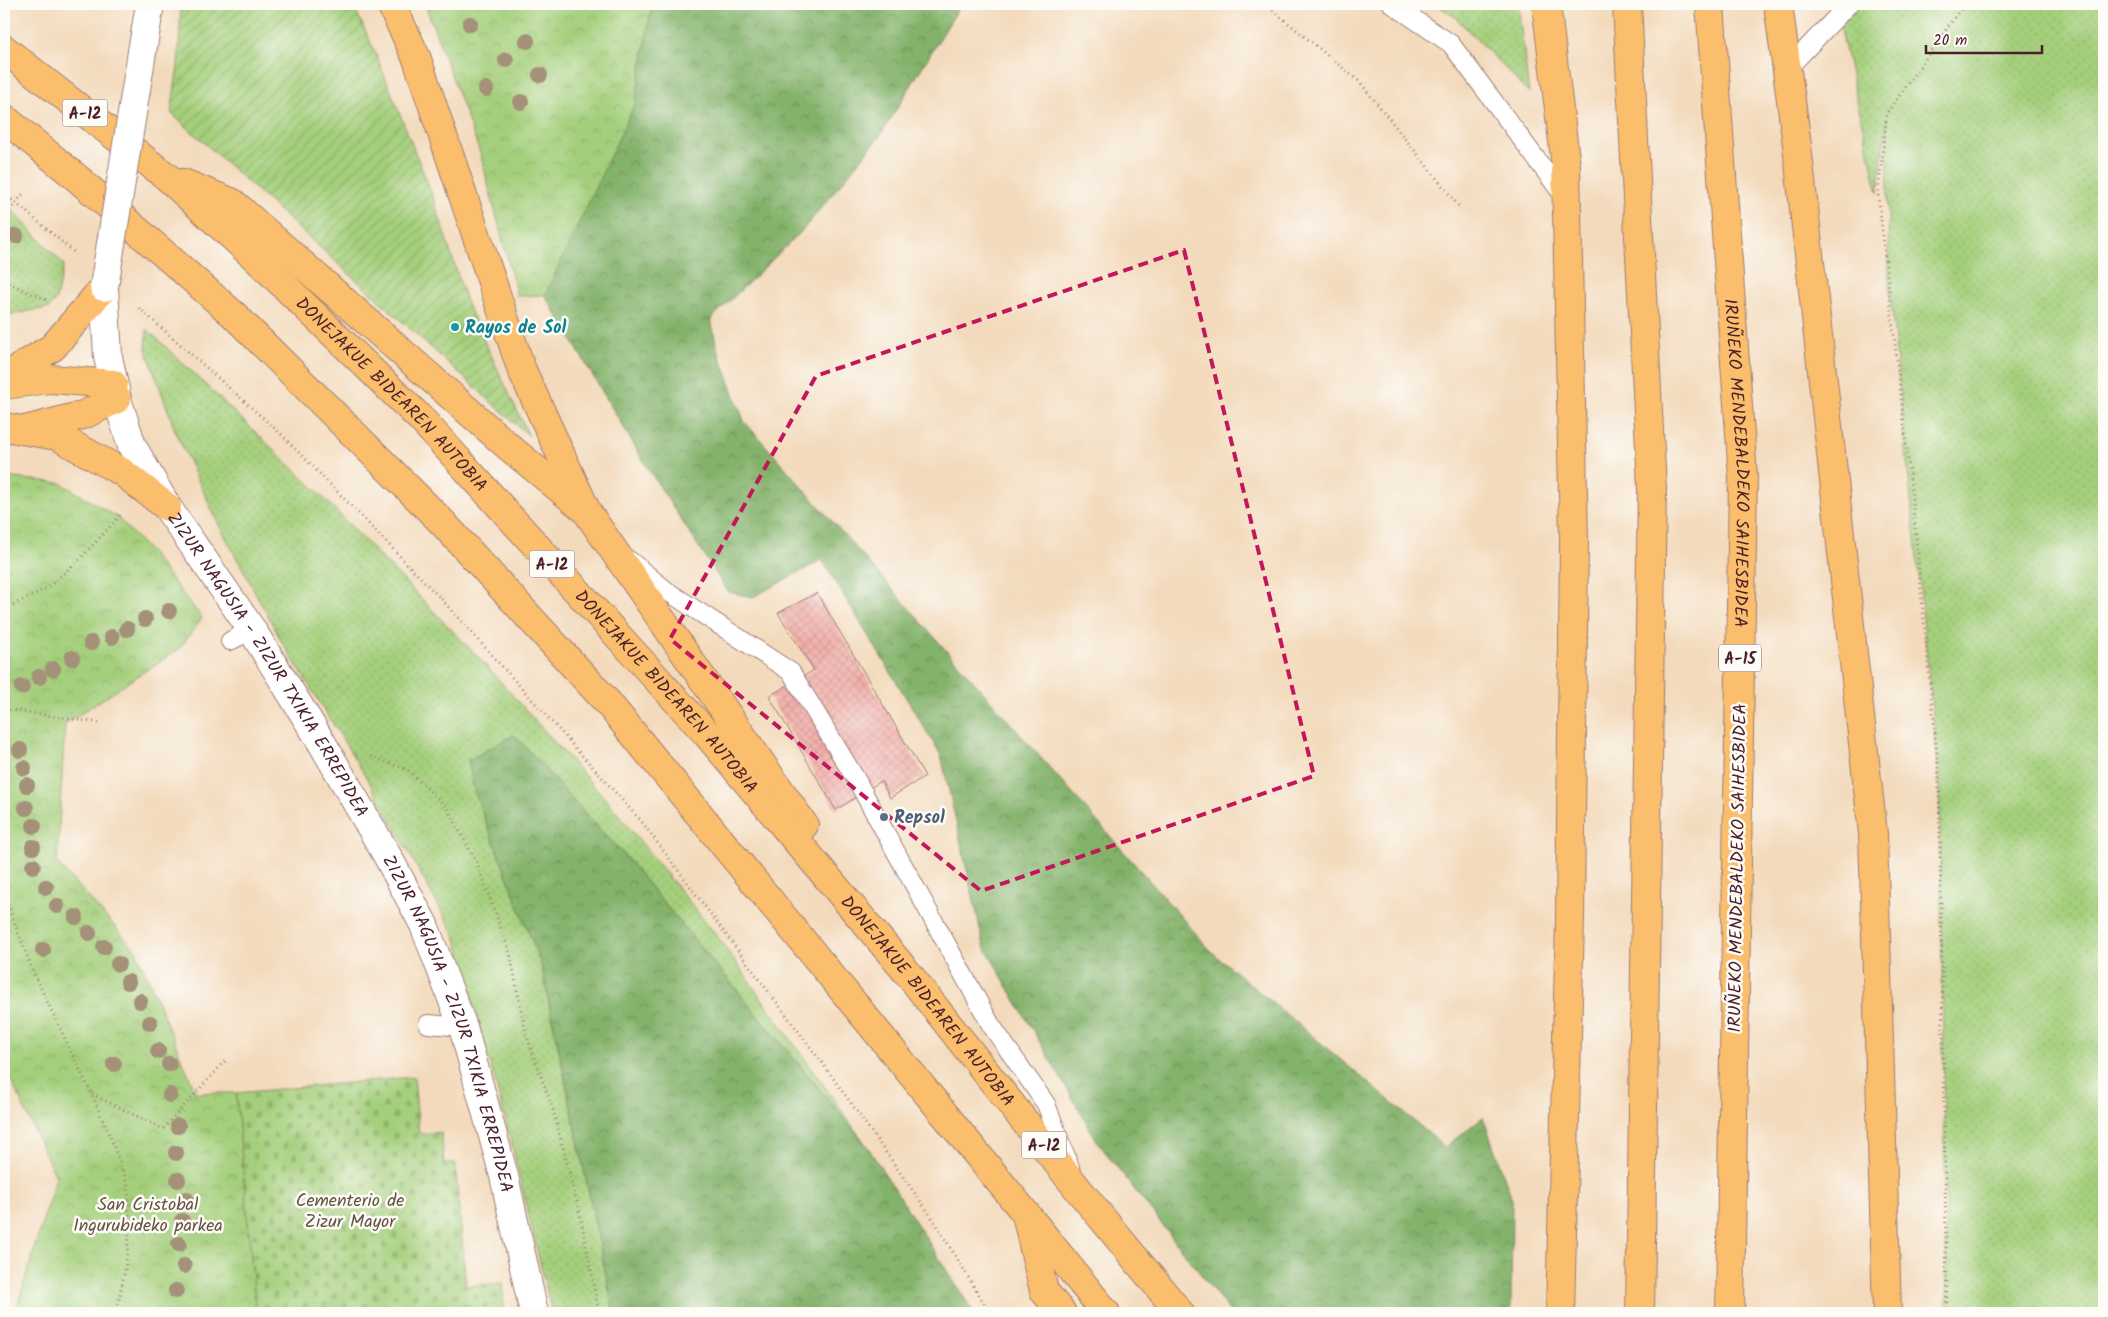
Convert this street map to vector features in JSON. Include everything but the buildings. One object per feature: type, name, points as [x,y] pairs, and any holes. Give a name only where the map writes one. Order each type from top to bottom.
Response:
[{"type":"highway","points":[[391,4],[417,59],[521,368],[587,512],[910,976]]},
{"type":"highway","points":[[1546,4],[1566,166],[1574,541],[1570,920],[1560,1313]]},
{"type":"highway","points":[[1627,4],[1652,488],[1640,1313]]},
{"type":"highway","name":"IRUÑEKO MENDEBALDEKO SAIHESBIDEA","points":[[1710,4],[1743,477],[1730,1313]]},
{"type":"highway","points":[[1778,4],[1802,184],[1873,834],[1887,1313]]},
{"type":"highway","name":"DONEJAKUE BIDEAREN AUTOBIA","points":[[4,49],[167,177],[260,262],[421,419],[706,733],[910,976],[1078,1189],[1180,1313]]},
{"type":"highway","points":[[4,118],[78,178],[234,315],[441,521],[608,703],[1106,1313]]},
{"type":"highway","points":[[4,135],[78,178]]},
{"type":"highway","points":[[167,177],[233,203],[496,435],[587,512]]},
{"type":"highway","points":[[4,378],[53,347],[100,302]]},
{"type":"highway","points":[[4,385],[50,379],[115,391]]},
{"type":"highway","points":[[13,429],[83,415],[115,391]]},
{"type":"highway","points":[[13,429],[57,436],[130,479],[168,507]]},
{"type":"highway","points":[[1026,1214],[1047,1302],[1062,1313]]},
{"type":"street","name":"ZIZUR NAGUSIA - ZIZUR TXIKIA ERREPIDEA","points":[[150,4],[100,302],[115,391],[132,446],[241,635],[322,744],[388,857],[424,925],[463,1027],[504,1176],[534,1313]]},
{"type":"lane","points":[[1392,4],[1452,44],[1566,199]]},
{"type":"lane","points":[[1787,69],[1849,4]]},
{"type":"lane","points":[[612,546],[667,591],[791,672],[858,781],[991,1025],[1046,1104],[1078,1189]]},
{"type":"lane","points":[[428,1024],[463,1027]]},
{"type":"path","points":[[1265,4],[1360,82],[1461,209]]},
{"type":"path","points":[[1947,1313],[1939,775],[1908,457],[1878,193],[1887,113],[1964,4]]},
{"type":"path","points":[[4,193],[82,258]]},
{"type":"path","points":[[4,211],[11,209],[23,194]]},
{"type":"path","points":[[4,281],[53,303]]},
{"type":"path","points":[[132,301],[280,433],[445,604],[642,822],[831,1075],[933,1219],[990,1313]]},
{"type":"path","points":[[4,609],[47,588],[80,559],[118,518],[130,479]]},
{"type":"path","points":[[4,709],[100,723]]},
{"type":"path","points":[[322,744],[367,755],[408,770],[447,808],[476,861],[510,953],[526,1034],[554,1110],[578,1209],[599,1313]]},
{"type":"path","points":[[4,895],[33,972],[112,1141],[128,1186],[130,1226],[125,1270],[116,1313]]},
{"type":"path","points":[[91,1094],[163,1129],[226,1060]]},
{"type":"highlighted area","points":[[1184,250],[1314,776],[981,891],[670,639],[816,376]]},
{"type":"green space","points":[[181,4],[353,4],[375,52],[432,194],[467,304],[529,436],[171,113],[178,66]]},
{"type":"green space","points":[[425,4],[652,4],[635,103],[545,295],[517,296],[480,153]]},
{"type":"green space","points":[[652,4],[961,4],[880,136],[802,231],[711,319],[717,348],[744,421],[1213,953],[1445,1147],[1483,1117],[1512,1199],[1511,1313],[1231,1313],[1099,1144],[984,946],[941,755],[822,560],[753,597],[728,592],[647,467],[545,295],[635,103]]},
{"type":"green space","points":[[1436,4],[1518,4],[1529,93],[1455,17]]},
{"type":"green space","points":[[1835,4],[2104,4],[2104,1313],[1947,1313],[1939,775],[1889,284],[1887,119],[1878,193]]},
{"type":"green space","points":[[4,204],[64,265],[56,299],[49,308],[18,313],[4,320]]},
{"type":"green space","points":[[147,329],[312,486],[479,658],[610,804],[717,936],[867,1146],[623,854],[514,736],[469,760],[474,791],[541,964],[614,1313],[552,1313],[510,1137],[455,935],[368,780],[282,642],[220,527],[176,433],[146,349]]},
{"type":"green space","name":"San Cristobal Ingurubideko parkea","points":[[4,477],[61,483],[118,518],[150,552],[202,618],[180,648],[65,724],[57,863],[136,950],[196,1093],[236,1093],[256,1313],[15,1313],[56,1177],[4,1065]]},
{"type":"green space","points":[[514,735],[623,854],[867,1146],[974,1313],[614,1313],[541,964],[474,791],[468,760]]},
{"type":"green space","name":"Cementerio de Zizur Mayor","points":[[414,1077],[419,1134],[441,1132],[444,1163],[455,1163],[466,1286],[502,1283],[505,1313],[256,1313],[236,1093]]},
{"type":"place","name":"Rayos de Sol","points":[[455,327]]},
{"type":"place","name":"Repsol","points":[[884,817]]}]
